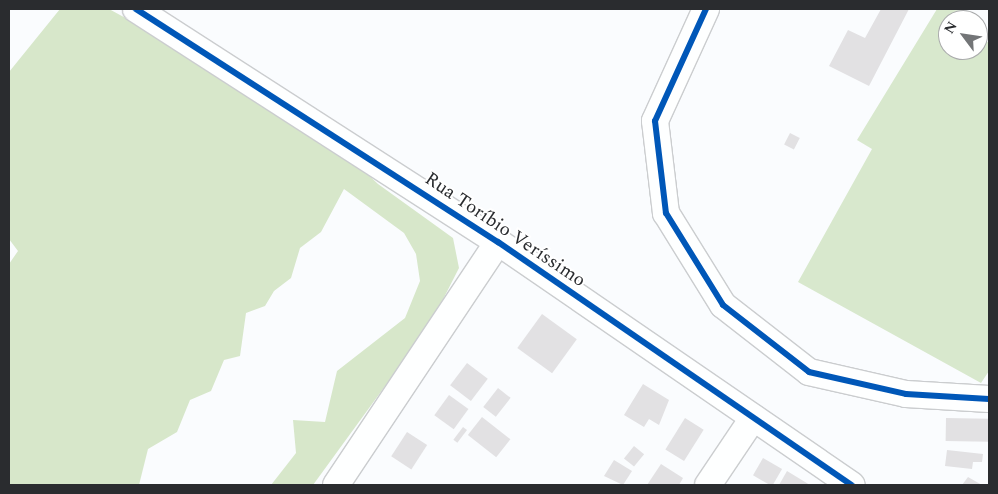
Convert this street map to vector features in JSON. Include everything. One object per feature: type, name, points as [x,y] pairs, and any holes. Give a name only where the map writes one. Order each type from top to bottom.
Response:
[{"type":"street","name":"Rua Toríbio Veríssimo","points":[[136,9],[498,242],[852,485]]},
{"type":"street","points":[[706,9],[655,121],[666,213],[723,304],[809,372],[906,394],[989,399]]},
{"type":"street","points":[[336,485],[498,242]]},
{"type":"street","points":[[708,485],[753,418]]},
{"type":"green space","points":[[60,9],[109,9],[153,33],[342,150],[378,184],[453,238],[459,268],[431,323],[313,485],[271,485],[296,453],[293,420],[325,422],[337,371],[405,318],[420,281],[416,254],[404,233],[344,189],[321,232],[300,248],[291,278],[274,291],[265,306],[246,313],[240,356],[224,360],[211,391],[190,400],[177,432],[148,449],[139,485],[9,485],[9,264],[18,251],[9,239],[9,72]]},
{"type":"green space","points":[[937,9],[953,10],[938,10],[938,60],[988,60],[989,43],[989,371],[981,383],[798,282],[872,149],[857,140]]},
{"type":"building","points":[[881,9],[909,9],[869,86],[829,66],[848,30],[865,38]]},
{"type":"building","points":[[790,133],[800,138],[794,150],[784,145]]},
{"type":"building","points":[[542,314],[577,339],[552,373],[517,348]]},
{"type":"building","points":[[467,363],[488,379],[471,401],[450,385]]},
{"type":"building","points":[[643,384],[669,400],[659,425],[649,419],[644,427],[624,415]]},
{"type":"building","points":[[498,388],[511,398],[496,417],[483,407]]},
{"type":"building","points":[[449,395],[468,409],[454,429],[434,415]]},
{"type":"building","points":[[482,417],[510,439],[496,457],[468,435]]},
{"type":"building","points":[[685,418],[704,430],[684,461],[665,449]]},
{"type":"building","points":[[946,418],[989,419],[989,442],[946,441]]},
{"type":"building","points":[[463,427],[467,430],[457,443],[453,440]]},
{"type":"building","points":[[407,432],[427,445],[411,469],[391,456]]},
{"type":"building","points":[[634,446],[644,454],[634,467],[624,458]]},
{"type":"building","points":[[947,450],[983,454],[982,462],[973,462],[972,469],[945,466]]},
{"type":"building","points":[[763,458],[782,469],[773,485],[753,475]]},
{"type":"building","points":[[614,460],[632,471],[623,485],[604,476]]},
{"type":"building","points":[[661,464],[683,478],[679,485],[647,485]]},
{"type":"building","points":[[787,471],[810,485],[779,485]]},
{"type":"building","points":[[968,477],[982,485],[962,485]]},
{"type":"cycle path","points":[[136,9],[498,242],[852,485]]},
{"type":"cycle path","points":[[706,9],[655,121],[666,213],[723,305],[809,372],[906,394],[989,399]]}]
